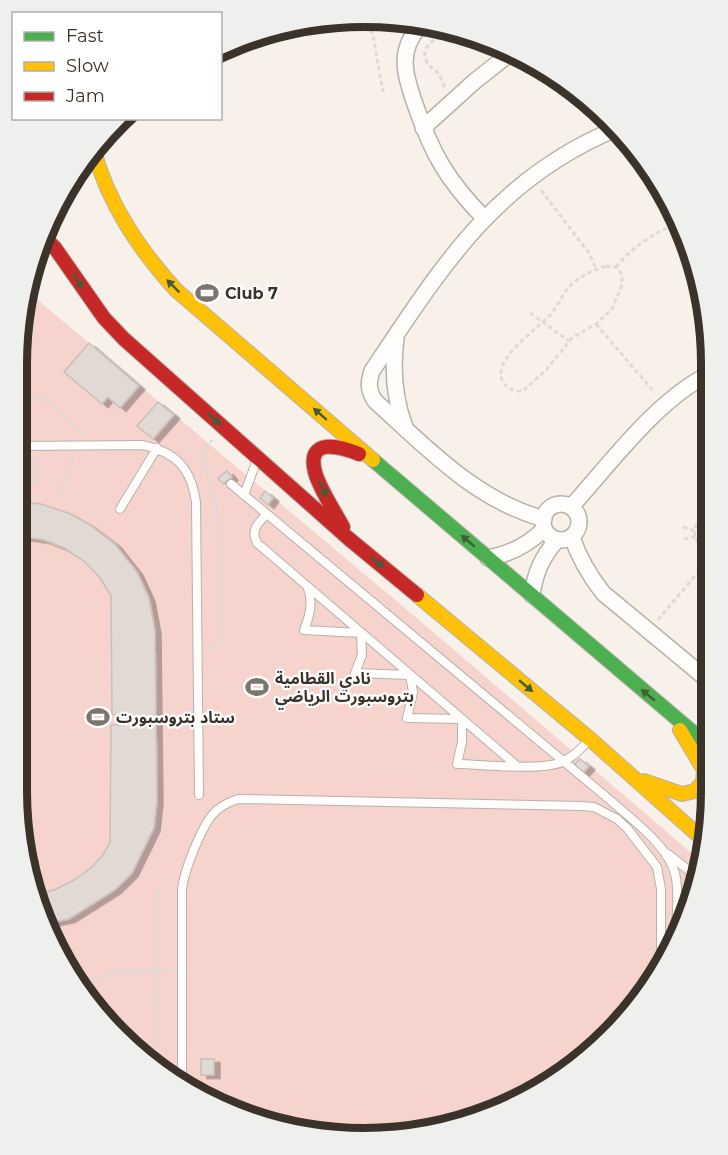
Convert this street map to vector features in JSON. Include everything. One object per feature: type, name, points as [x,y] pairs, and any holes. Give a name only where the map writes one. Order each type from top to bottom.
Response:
[{"type":"street","points":[[415,31],[406,50],[404,68],[423,128],[433,152],[450,178],[484,218]]},
{"type":"street","points":[[423,128],[502,59]]},
{"type":"street","points":[[564,538],[552,538],[544,524],[484,493],[455,472],[375,401],[369,392],[368,381],[372,371],[460,244],[484,218],[531,176],[577,146],[608,132]]},
{"type":"street","points":[[97,159],[105,185],[119,213],[153,265],[176,290],[701,739]]},
{"type":"street","points":[[50,243],[104,318],[124,339],[348,538],[635,778],[698,835]]},
{"type":"street","points":[[397,334],[393,372],[397,398],[406,429]]},
{"type":"street","points":[[372,371],[393,372]]},
{"type":"street","points":[[571,507],[651,418],[684,390],[701,379]]},
{"type":"street","points":[[375,401],[397,398]]},
{"type":"street","points":[[348,538],[315,473],[313,463],[316,454],[323,447],[333,445],[373,460]]},
{"type":"street","points":[[488,558],[504,555],[533,540],[544,524],[551,507],[564,505],[571,507],[579,519],[576,532],[564,538],[539,565],[532,596]]},
{"type":"street","points":[[564,538],[603,593],[701,674]]},
{"type":"street","points":[[666,710],[701,763]]},
{"type":"street","points":[[635,778],[682,794],[694,791],[701,784]]},
{"type":"lane","points":[[27,446],[142,445],[157,448],[172,456],[185,469],[193,485],[196,502],[199,795]]},
{"type":"lane","points":[[120,509],[157,448]]},
{"type":"lane","points":[[244,495],[258,458]]},
{"type":"lane","points":[[231,484],[610,800],[662,849],[691,873]]},
{"type":"lane","points":[[267,514],[254,530],[256,543],[517,766]]},
{"type":"lane","points":[[308,588],[311,597],[310,608],[304,630],[361,633]]},
{"type":"lane","points":[[361,633],[362,655],[355,673],[410,675]]},
{"type":"lane","points":[[410,675],[413,692],[407,718],[462,719]]},
{"type":"lane","points":[[462,719],[462,742],[457,764],[547,765],[562,762],[590,740]]},
{"type":"lane","points":[[182,1074],[182,889],[184,874],[214,813],[225,804],[238,799],[580,806],[606,812],[627,828],[657,867],[661,889],[661,950]]},
{"type":"lane","points":[[662,849],[669,858],[676,879],[676,917]]},
{"type":"path","points":[[369,27],[375,43],[383,92]]},
{"type":"path","points":[[446,37],[440,37],[428,46],[425,53],[428,64],[438,74],[454,99]]},
{"type":"path","points":[[466,43],[502,59]]},
{"type":"path","points":[[531,176],[589,253],[596,269]]},
{"type":"path","points":[[616,267],[623,257],[640,244],[671,225]]},
{"type":"path","points":[[606,266],[616,267],[622,274],[622,285],[612,309],[596,324],[581,331],[569,341],[546,370],[523,391],[514,391],[506,386],[501,379],[500,370],[504,362],[552,312],[570,286],[582,276],[596,269],[606,266]]},
{"type":"path","points":[[530,313],[569,341]]},
{"type":"path","points":[[596,324],[665,405]]},
{"type":"path","points":[[27,398],[46,400],[88,437]]},
{"type":"path","points":[[197,648],[214,647],[219,640],[218,528],[212,489],[203,459],[205,448],[223,427]]},
{"type":"path","points":[[35,484],[36,445]]},
{"type":"path","points":[[58,503],[76,445]]},
{"type":"path","points":[[701,515],[697,520],[695,531],[701,544]]},
{"type":"path","points":[[683,526],[695,531]]},
{"type":"path","points":[[684,539],[696,536]]},
{"type":"path","points":[[649,630],[701,569]]},
{"type":"path","points":[[155,1055],[159,889]]},
{"type":"path","points":[[88,983],[113,972],[164,970]]},
{"type":"shaded area","name":"نادي القطامية بتروسبورت الرياضي","points":[[33,296],[419,620],[695,856],[690,878],[675,920],[656,960],[631,996],[586,1044],[532,1083],[472,1110],[430,1122],[408,1125],[342,1127],[277,1117],[235,1102],[195,1083],[159,1058],[126,1029],[97,996],[72,960],[53,920],[38,878],[30,835],[27,791],[27,364]]},
{"type":"building","points":[[89,343],[139,386],[120,408],[108,397],[102,404],[64,372]]},
{"type":"building","points":[[158,402],[174,415],[153,439],[137,426]]},
{"type":"building","points":[[227,471],[232,477],[223,484],[218,478]]},
{"type":"building","points":[[265,491],[273,498],[268,505],[260,498]]},
{"type":"building","points":[[27,503],[41,504],[71,514],[115,544],[137,572],[149,598],[155,630],[157,801],[154,828],[132,873],[115,890],[69,919],[54,922],[43,893],[74,880],[91,868],[103,855],[110,842],[111,725],[124,725],[124,715],[112,715],[111,596],[100,578],[85,562],[64,548],[44,540],[27,537]]},
{"type":"building","points":[[580,759],[589,766],[583,773],[574,765]]},
{"type":"building","points":[[201,1059],[214,1059],[214,1075],[201,1075]]},
{"type":"traffic: fast","points":[[373,460],[701,739]]},
{"type":"traffic: slow","points":[[97,160],[107,187],[126,224],[149,258],[176,290],[373,460]]},
{"type":"traffic: slow","points":[[417,595],[590,739],[698,835]]},
{"type":"traffic: slow","points":[[680,730],[701,765]]},
{"type":"traffic: slow","points":[[644,781],[682,794],[695,791],[701,784]]},
{"type":"traffic: jam","points":[[50,243],[104,318],[124,339],[348,538],[417,595]]},
{"type":"traffic: jam","points":[[343,527],[315,472],[315,453],[326,447],[334,447],[359,454]]},
{"type":"place","name":"Club 7","points":[[207,293]]},
{"type":"place","name":"نادي القطامية بتروسبورت الرياضي","points":[[257,687]]},
{"type":"place","name":"ستاد بتروسبورت","points":[[98,717]]}]
